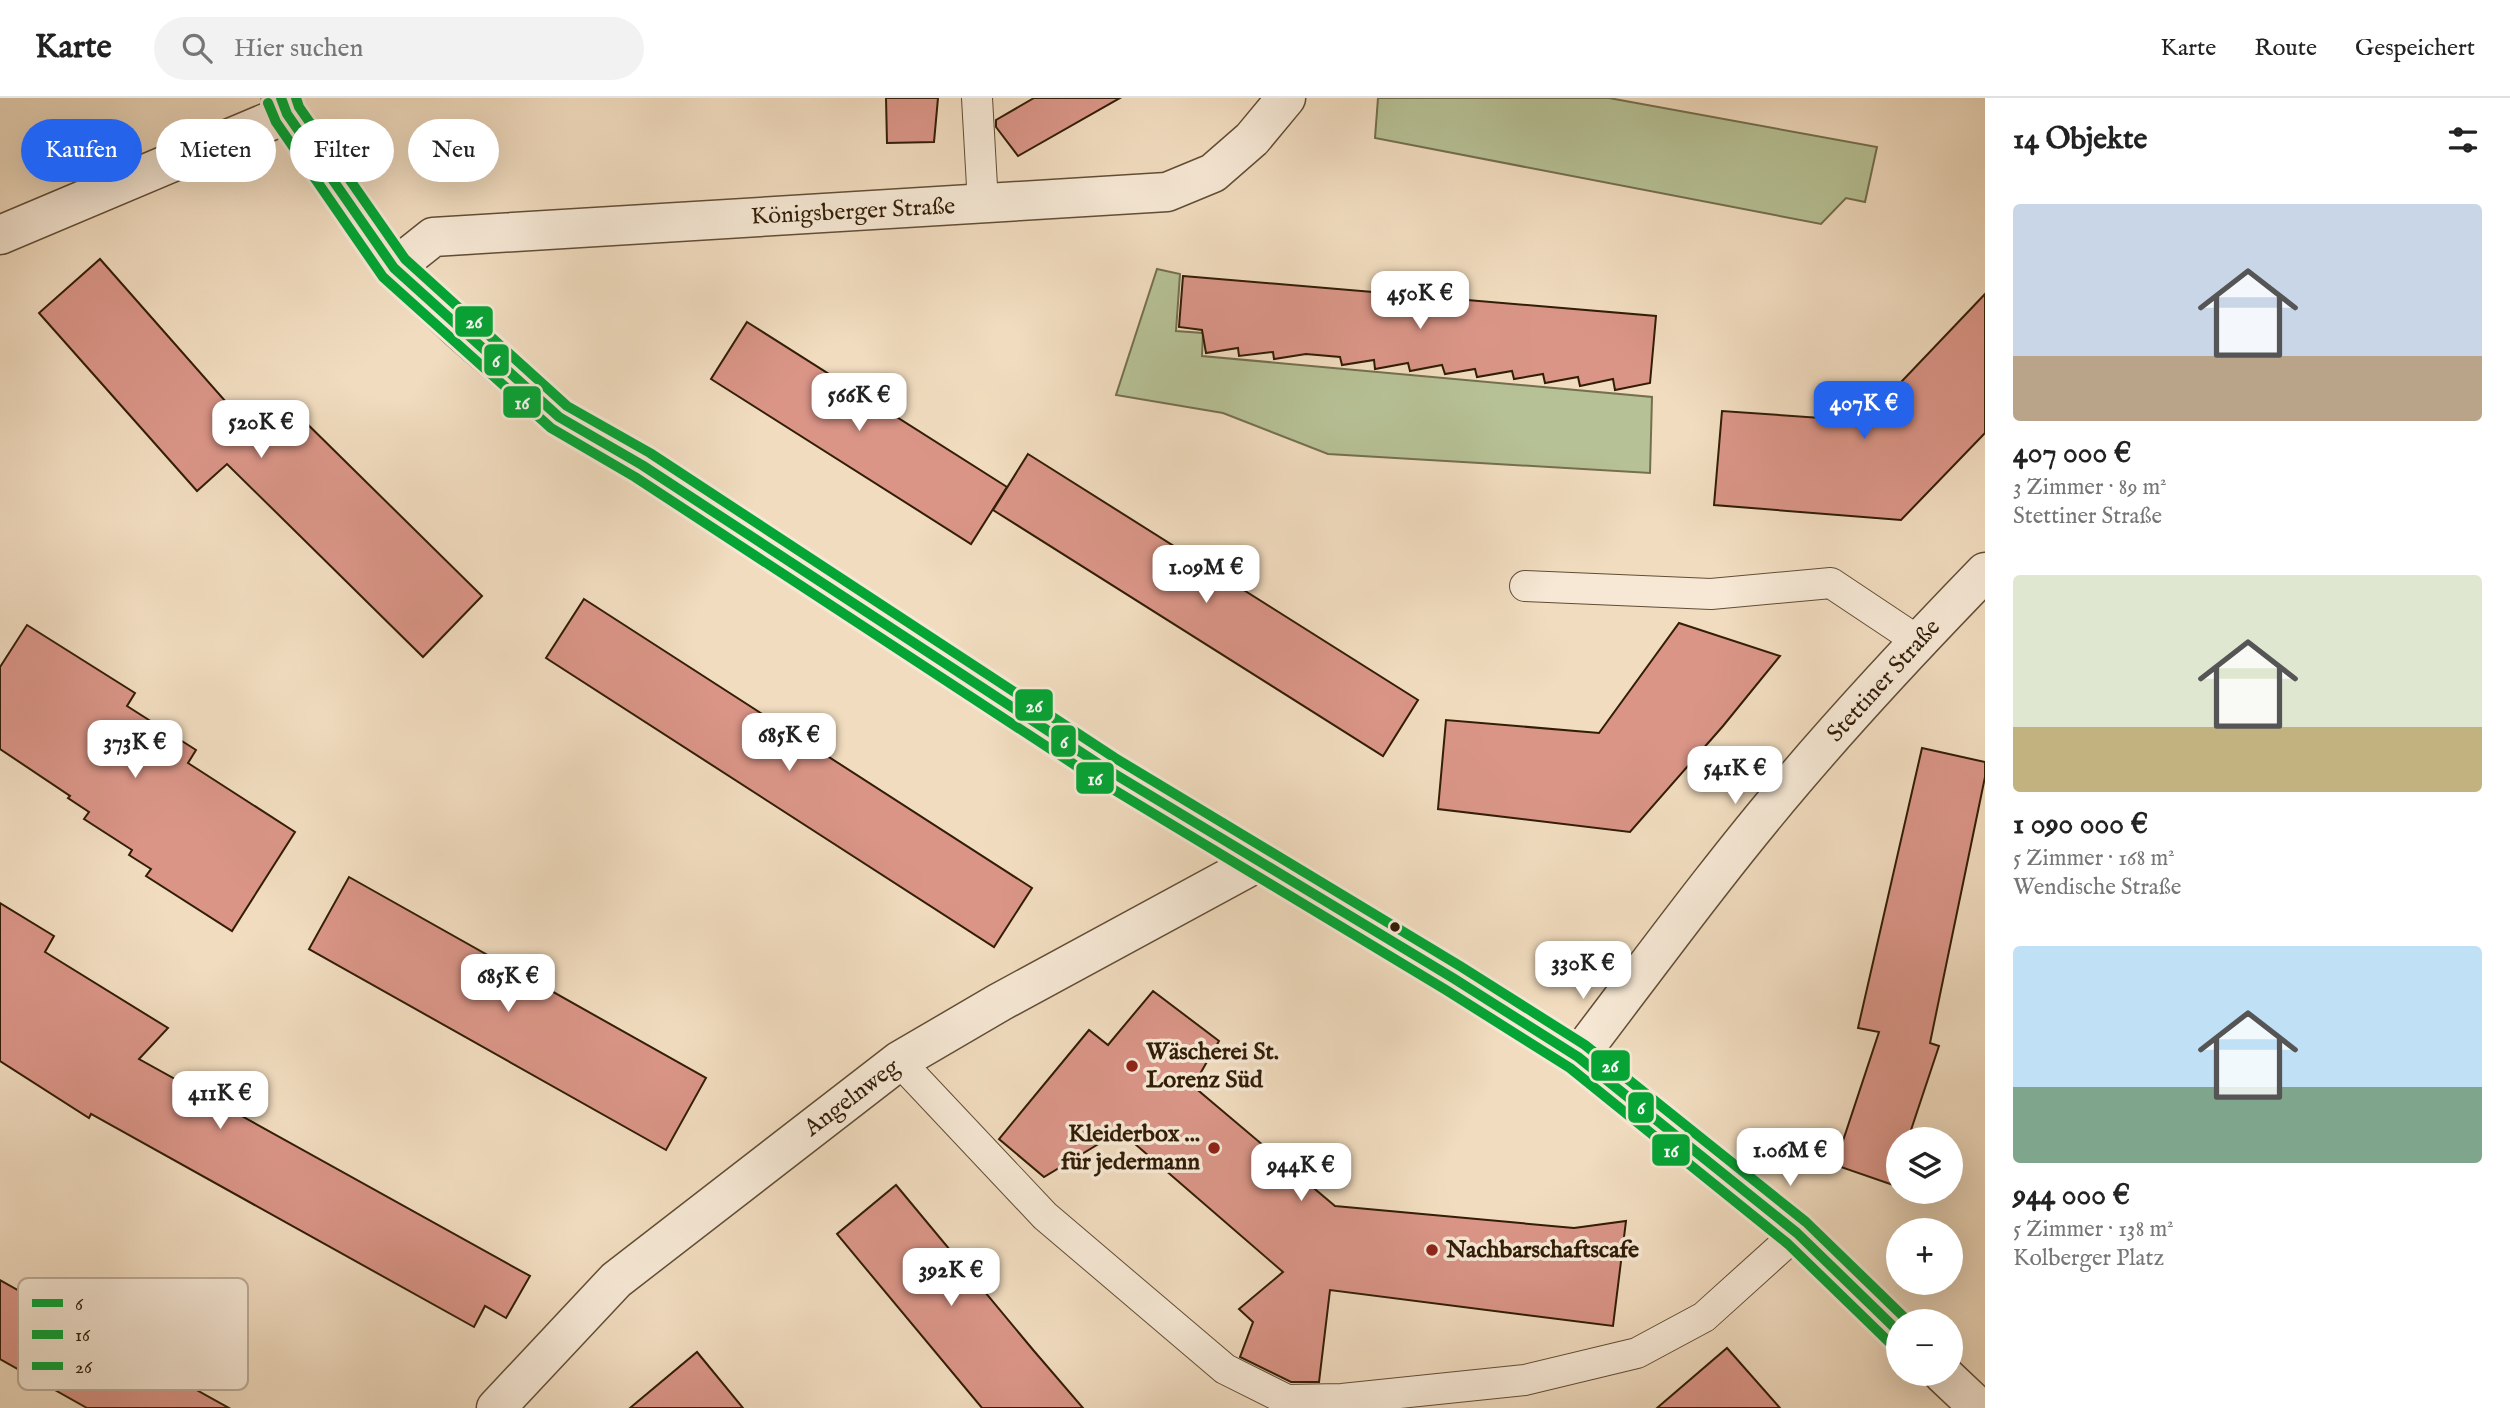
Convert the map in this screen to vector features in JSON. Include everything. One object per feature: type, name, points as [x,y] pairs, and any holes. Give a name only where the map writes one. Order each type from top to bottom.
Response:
[{"type":"street","name":"Königsberger Straße","points":[[394,268],[433,237],[1167,192],[1213,173],[1252,139],[1286,98]]},
{"type":"street","points":[[0,235],[284,106],[394,268],[559,417],[642,465],[1108,770],[1578,1057],[1797,1233],[1886,1319]]},
{"type":"street","name":"Stettiner Straße","points":[[1578,1057],[1768,812],[1919,640],[1985,572]]},
{"type":"street","name":"Angelnweg","points":[[496,1408],[616,1280],[899,1061],[1000,1002],[1260,861]]},
{"type":"street","points":[[1956,1386],[1979,1408]]},
{"type":"lane","points":[[977,98],[983,204]]},
{"type":"lane","points":[[1525,586],[1711,594],[1831,583],[1919,640]]},
{"type":"lane","points":[[899,1061],[1045,1216],[1225,1369],[1287,1401],[1342,1399],[1525,1380],[1637,1353],[1704,1317],[1797,1233]]},
{"type":"green space","points":[[1378,98],[1609,98],[1877,147],[1865,202],[1846,198],[1821,224],[1375,138]]},
{"type":"green space","points":[[1157,269],[1180,274],[1176,331],[1203,333],[1202,356],[1652,397],[1650,473],[1328,454],[1223,413],[1116,395]]},
{"type":"building","points":[[886,98],[938,98],[934,142],[887,143]]},
{"type":"building","points":[[1034,98],[1120,98],[1018,156],[996,127],[996,120]]},
{"type":"building","points":[[100,259],[256,436],[288,405],[482,596],[423,657],[227,464],[197,491],[39,313]]},
{"type":"building","points":[[1183,276],[1656,316],[1650,383],[1615,390],[1613,379],[1580,386],[1578,377],[1545,383],[1543,374],[1514,379],[1512,371],[1477,377],[1475,369],[1445,374],[1442,365],[1410,371],[1408,363],[1375,369],[1374,360],[1342,365],[1340,357],[1306,354],[1274,359],[1273,352],[1239,356],[1238,348],[1206,353],[1202,330],[1179,327]]},
{"type":"building","points":[[1985,294],[1985,433],[1901,520],[1714,505],[1722,411],[1864,421]]},
{"type":"building","points":[[747,322],[1007,487],[971,544],[711,379]]},
{"type":"building","points":[[1028,454],[1418,700],[1383,756],[993,510]]},
{"type":"building","points":[[584,599],[1032,888],[994,947],[546,658]]},
{"type":"building","points":[[1679,623],[1780,656],[1630,832],[1438,809],[1446,720],[1599,733]]},
{"type":"building","points":[[27,625],[135,693],[127,706],[196,750],[188,763],[295,832],[232,931],[146,876],[151,869],[129,855],[132,850],[84,819],[89,812],[0,749],[0,667]]},
{"type":"building","points":[[1922,748],[1985,762],[1985,777],[1930,1043],[1939,1046],[1912,1127],[1886,1127],[1886,1183],[1835,1165],[1879,1032],[1858,1028]]},
{"type":"building","points":[[349,877],[706,1078],[666,1150],[309,949]]},
{"type":"building","points":[[0,903],[54,936],[45,952],[168,1028],[139,1059],[530,1276],[506,1318],[485,1306],[474,1327],[91,1114],[89,1118],[0,1061]]},
{"type":"building","points":[[1153,991],[1219,1041],[1193,1086],[1335,1206],[1574,1228],[1626,1221],[1613,1326],[1330,1290],[1319,1382],[1291,1382],[1240,1357],[1253,1322],[1239,1309],[1283,1272],[1120,1131],[1044,1177],[999,1139],[1089,1030],[1108,1045]]},
{"type":"building","points":[[896,1185],[1083,1408],[982,1408],[837,1234]]},
{"type":"building","points":[[0,1280],[18,1290],[18,1369],[0,1359]]},
{"type":"building","points":[[1727,1348],[1780,1408],[1657,1408]]},
{"type":"building","points":[[697,1352],[743,1408],[630,1408]]},
{"type":"building","points":[[55,1390],[197,1390],[229,1408],[87,1408]]},
{"type":"transit line","name":"6","points":[[281,98],[287,114],[394,268],[559,417],[642,465],[1108,770],[1453,978],[1578,1057],[1797,1233],[1886,1319]]},
{"type":"transit line","name":"26","points":[[296,98],[299,107],[405,259],[567,406],[650,453],[1115,758],[1460,966],[1585,1045],[1806,1222],[1896,1309]]},
{"type":"transit line","name":"16","points":[[268,103],[276,122],[383,277],[551,428],[635,477],[1101,782],[1570,1068],[1788,1244],[1886,1339]]},
{"type":"place","name":"Wäscherei St. Lorenz Süd","points":[[1132,1066]]},
{"type":"place","name":"Kleiderbox ... für jedermann","points":[[1214,1148]]},
{"type":"place","name":"Nachbarschaftscafe","points":[[1432,1250]]}]
